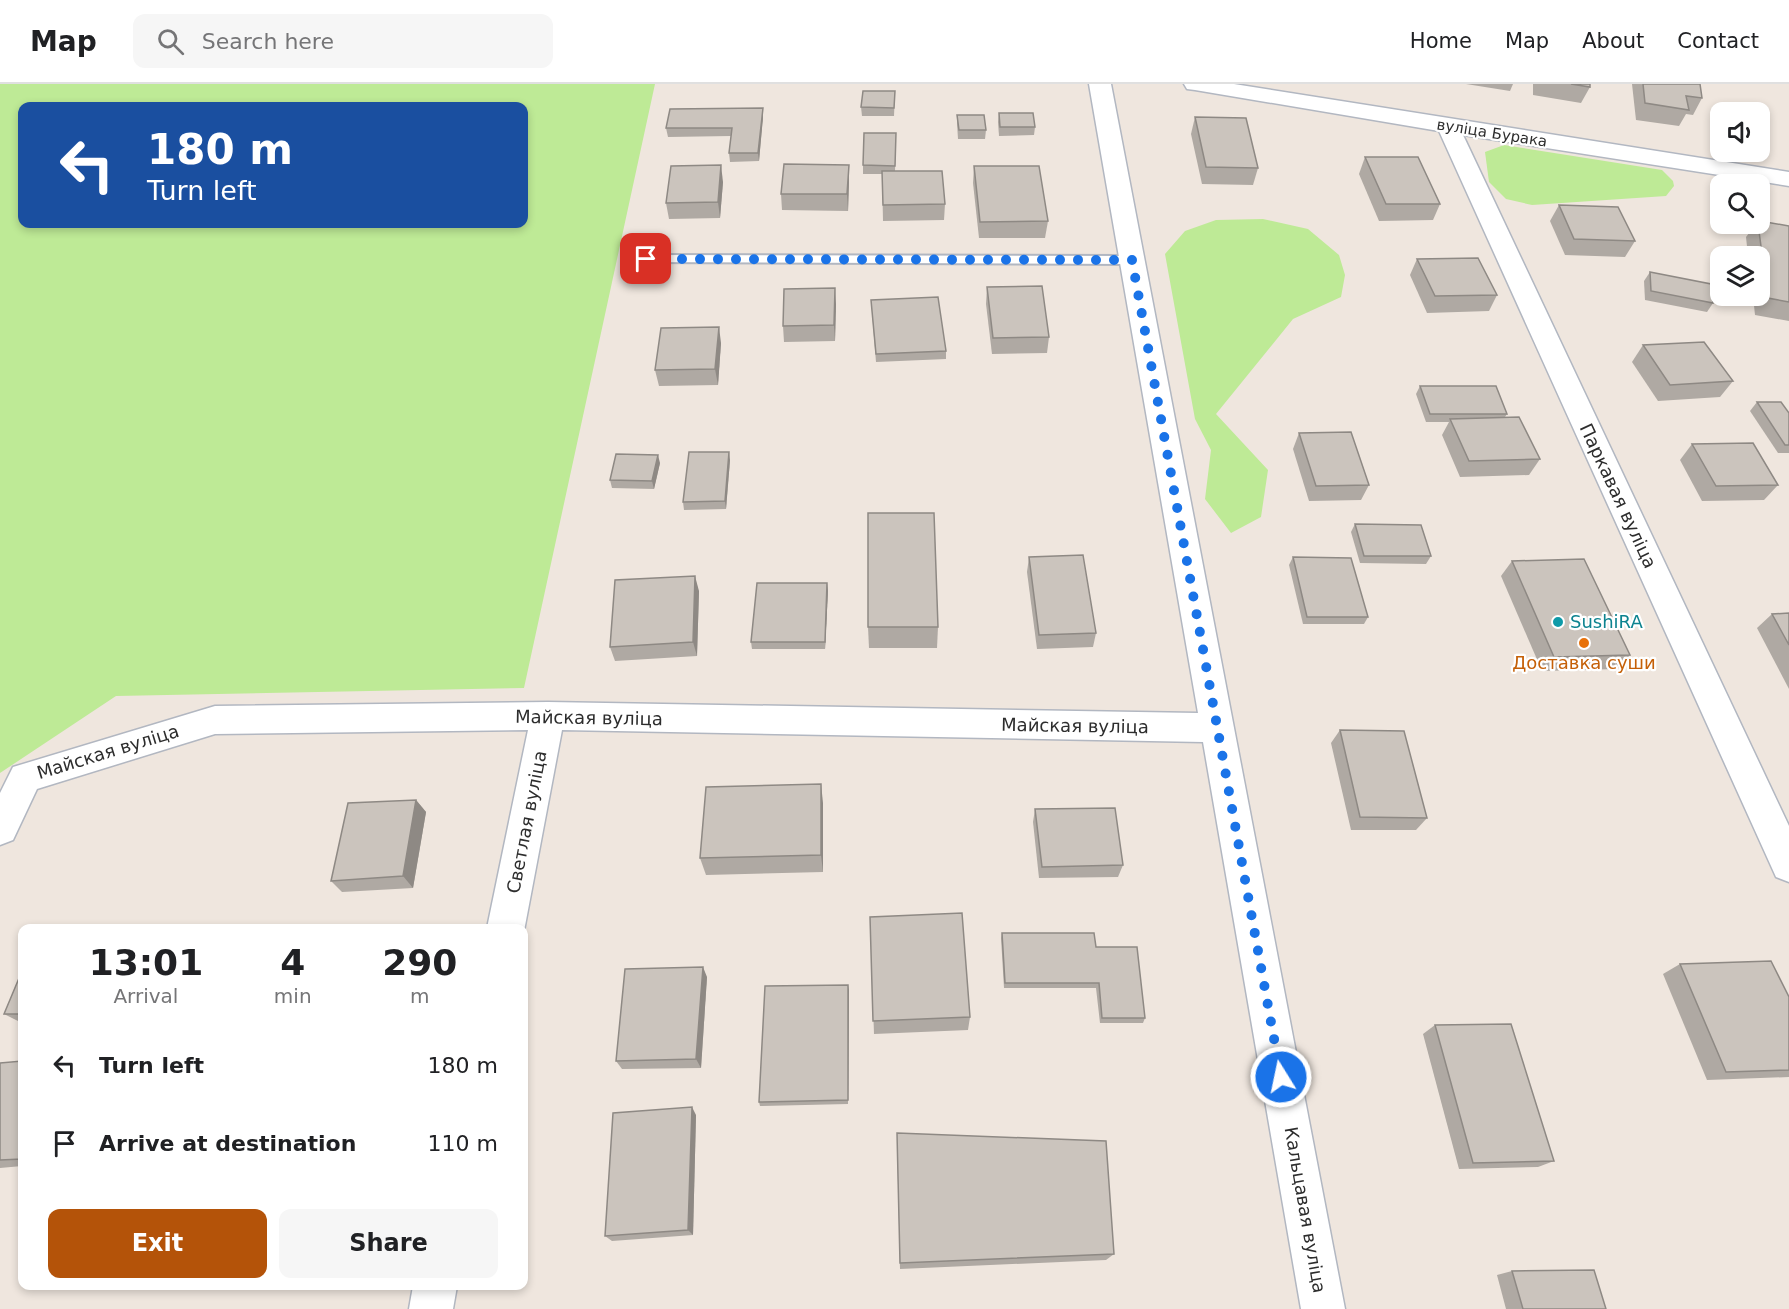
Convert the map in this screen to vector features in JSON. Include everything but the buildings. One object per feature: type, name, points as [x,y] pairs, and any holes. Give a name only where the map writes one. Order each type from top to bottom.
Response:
[{"type":"street","name":"Кальцавая вуліца","points":[[1100,84],[1323,1309]]},
{"type":"street","name":"вуліца Бурака","points":[[1195,84],[1789,179]]},
{"type":"street","name":"Паркавая вуліца","points":[[1448,126],[1789,865]]},
{"type":"street","name":"Майская вуліца","points":[[0,829],[25,778],[215,720],[548,716],[1218,729]]},
{"type":"street","name":"Светлая вуліца","points":[[507,924],[548,716]]},
{"type":"street","points":[[431,1309],[434,1290]]},
{"type":"lane","points":[[646,259],[1132,260]]},
{"type":"green space","points":[[0,84],[655,84],[524,688],[116,696],[0,773]]},
{"type":"green space","points":[[1504,145],[1662,170],[1673,181],[1674,186],[1666,196],[1532,205],[1506,199],[1489,182],[1485,152]]},
{"type":"green space","points":[[1263,219],[1308,229],[1339,255],[1345,275],[1341,297],[1293,319],[1216,414],[1268,470],[1261,517],[1231,533],[1205,499],[1211,450],[1195,419],[1165,254],[1185,231],[1216,220]]},
{"type":"place","name":"SushiRA","points":[[1558,622]]},
{"type":"place","name":"Доставка суши","points":[[1584,643]]},
{"type":"route","points":[[646,259],[1132,260],[1281,1077]]}]
